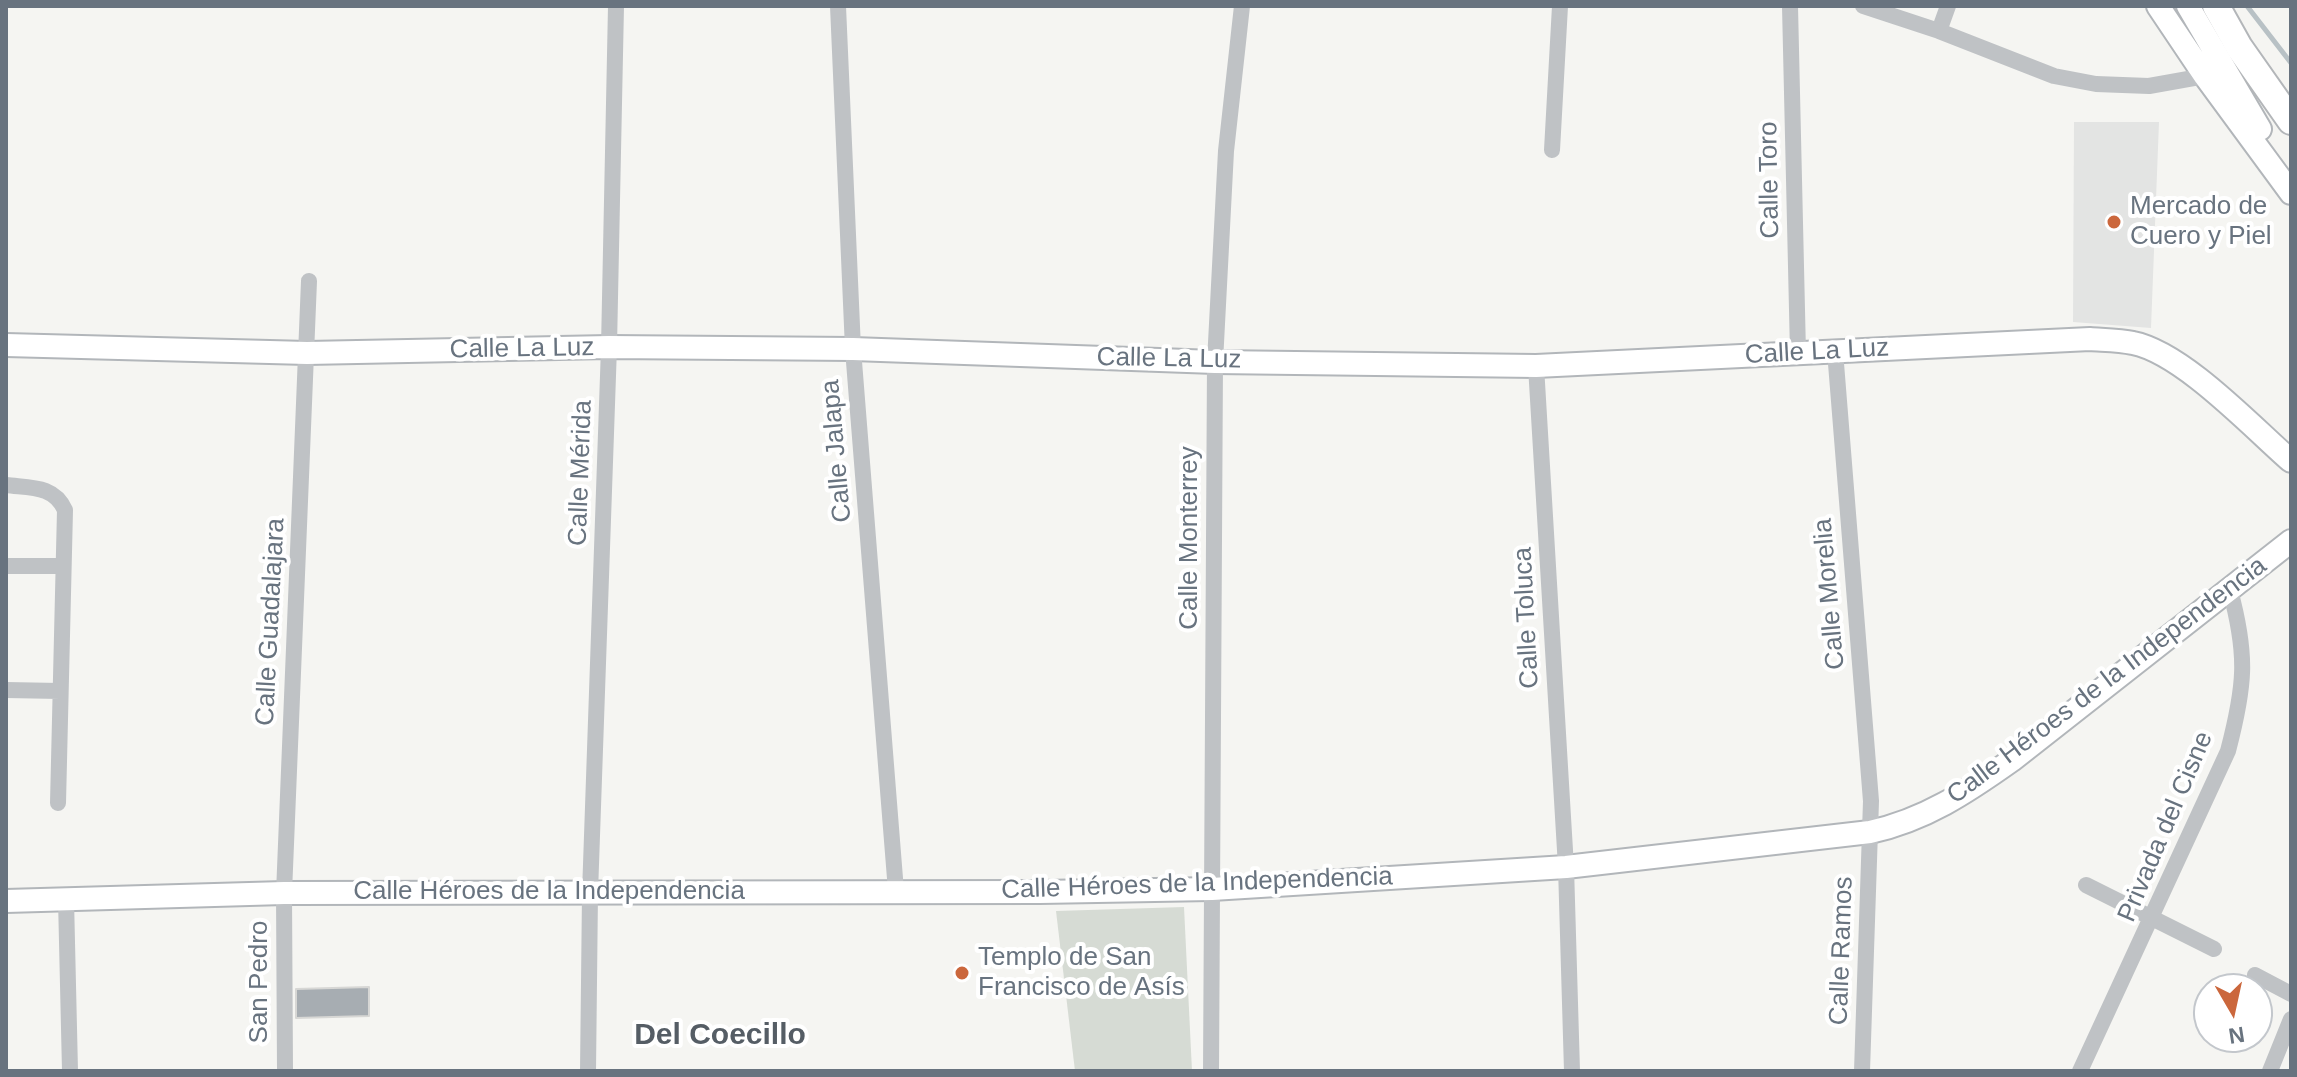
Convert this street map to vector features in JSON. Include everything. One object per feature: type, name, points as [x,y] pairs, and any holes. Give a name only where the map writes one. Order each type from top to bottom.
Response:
[{"type":"main road","points":[[2216,6],[2239,47],[2291,121]]},
{"type":"street","name":"Calle Mérida","points":[[588,1071],[590,893],[609,347],[616,6]]},
{"type":"street","name":"Calle Jalapa","points":[[838,6],[853,349],[896,891]]},
{"type":"street","name":"Calle Monterrey","points":[[1211,1071],[1215,362],[1226,151],[1242,6]]},
{"type":"street","points":[[1552,150],[1560,6]]},
{"type":"street","name":"Calle Toro","points":[[1790,6],[1798,353]]},
{"type":"street","points":[[1863,6],[1939,31],[2054,76],[2096,84],[2149,86],[2205,76]]},
{"type":"street","points":[[1939,31],[1948,6]]},
{"type":"street","points":[[2158,6],[2291,193]]},
{"type":"street","points":[[2188,6],[2291,184]]},
{"type":"street","name":"Calle Guadalajara","points":[[284,893],[309,281]]},
{"type":"street","name":"Calle La Luz","points":[[6,345],[307,353],[609,347],[853,349],[1215,362],[1536,366],[2090,339],[2135,343],[2161,352],[2187,369],[2291,461]]},
{"type":"street","name":"Calle Morelia","points":[[1835,351],[1871,801],[1870,832]]},
{"type":"street","name":"Calle Toluca","points":[[1536,366],[1566,867],[1572,1071]]},
{"type":"street","points":[[6,485],[47,490],[61,500],[66,520],[58,803]]},
{"type":"street","name":"Calle Héroes de la Independencia","points":[[6,901],[284,893],[1212,889],[1566,867],[1870,832],[1927,815],[1965,793],[2012,760],[2291,541]]},
{"type":"street","points":[[6,566],[63,566]]},
{"type":"street","name":"Privada del Cisne","points":[[2080,1071],[2228,751],[2244,672],[2241,630],[2230,590]]},
{"type":"street","points":[[6,690],[60,691]]},
{"type":"street","name":"Calle Ramos","points":[[1862,1071],[1870,832]]},
{"type":"street","points":[[2086,885],[2214,949]]},
{"type":"street","name":"San Pedro","points":[[284,893],[285,1071]]},
{"type":"street","points":[[66,899],[70,1071]]},
{"type":"street","points":[[2273,984],[2291,994]]},
{"type":"street","points":[[2270,1071],[2291,1019]]},
{"type":"shaded area","name":"Mercado de Cuero y Piel","points":[[2074,122],[2159,122],[2151,328],[2073,322]]},
{"type":"shaded area","points":[[1184,907],[1192,1071],[1075,1071],[1056,911]]},
{"type":"building","points":[[369,987],[369,1016],[296,1018],[296,989]]},
{"type":"waterway","points":[[2247,6],[2291,63]]},
{"type":"place","name":"Mercado de Cuero y Piel","points":[[2114,222]]},
{"type":"place","name":"Templo de San Francisco de Asís","points":[[962,973]]},
{"type":"district","name":"Del Coecillo","points":[[720,1036]]}]
